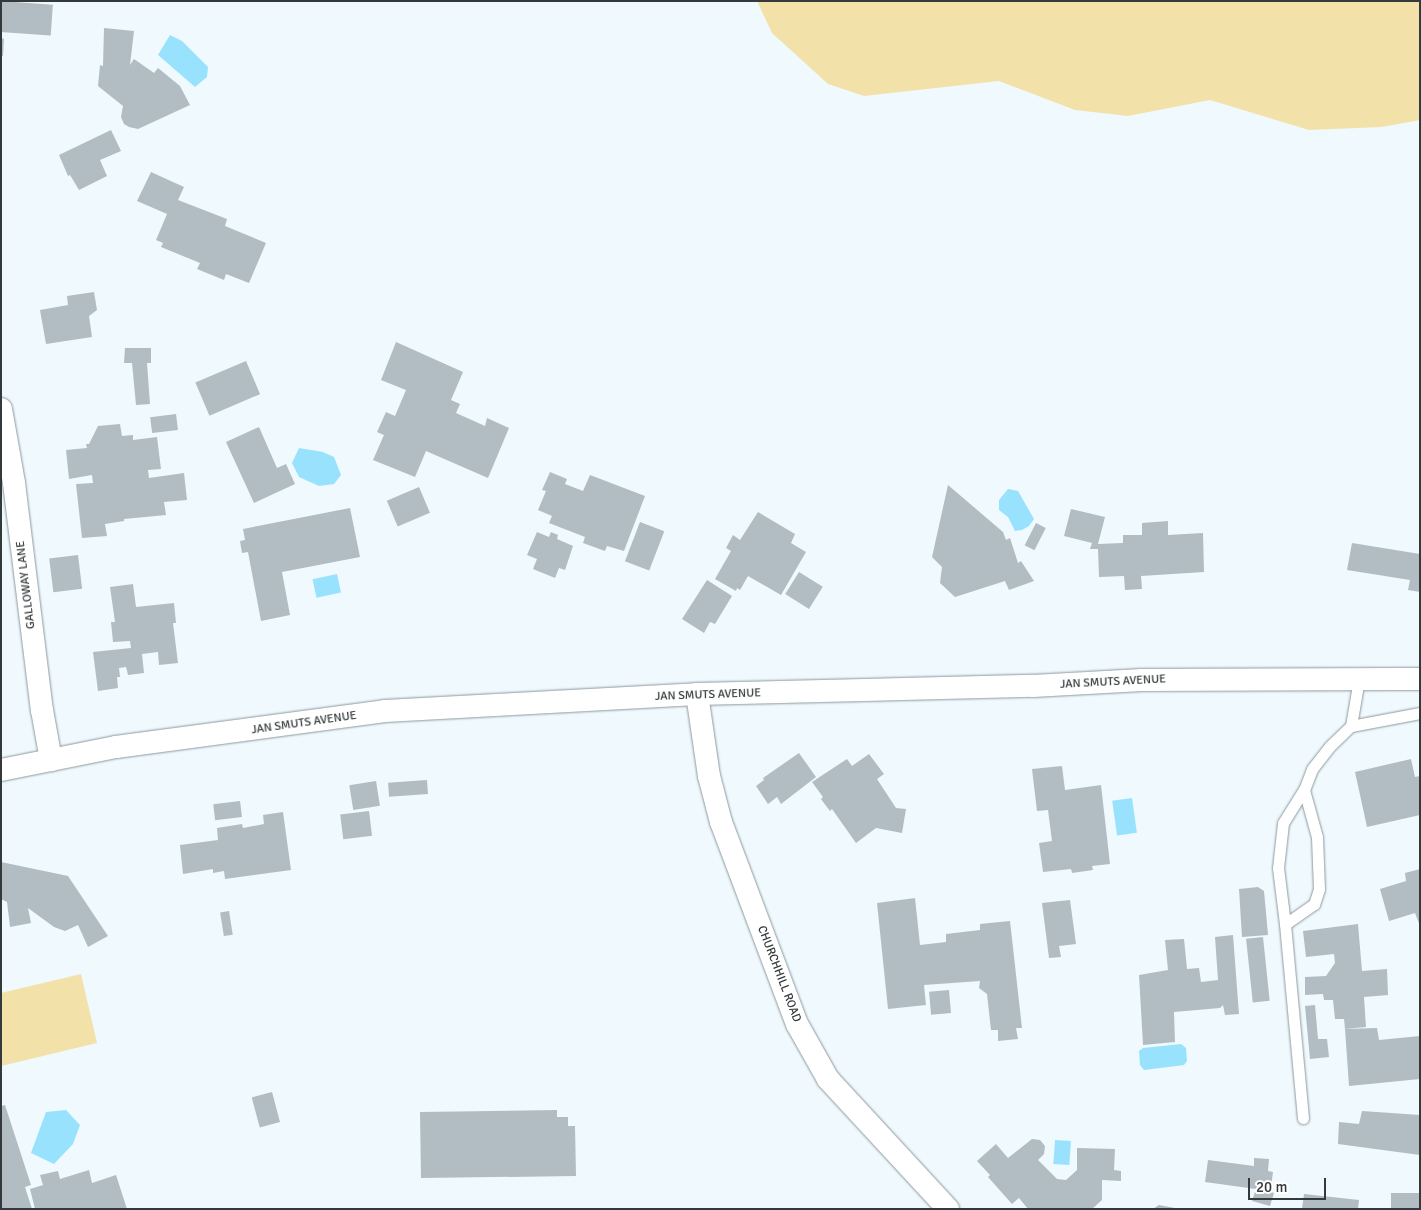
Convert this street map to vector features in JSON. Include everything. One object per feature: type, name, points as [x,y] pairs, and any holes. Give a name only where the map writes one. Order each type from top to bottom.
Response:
[{"type":"street","name":"GALLOWAY LANE","points":[[1,409],[14,483],[40,700],[51,760]]},
{"type":"street","name":"JAN SMUTS AVENUE","points":[[1,770],[116,747],[385,711],[697,694],[1033,686],[1142,680],[1420,679]]},
{"type":"street","name":"CHURCHHILL ROAD","points":[[697,694],[709,776],[721,822],[798,1024],[828,1079],[948,1209]]},
{"type":"lane","points":[[1351,726],[1359,678]]},
{"type":"lane","points":[[1304,1118],[1278,868],[1283,823],[1304,790],[1312,769],[1330,746],[1351,726],[1420,713]]},
{"type":"lane","points":[[1285,924],[1314,904],[1319,888],[1317,837],[1304,790]]},
{"type":"shaded area","points":[[757,1],[1420,1],[1420,120],[1382,127],[1309,130],[1210,100],[1128,116],[1075,110],[999,81],[864,96],[828,84],[772,33]]},
{"type":"shaded area","points":[[81,974],[97,1043],[1,1066],[1,993]]},
{"type":"water","points":[[170,35],[182,41],[208,67],[207,77],[195,87],[158,55]]},
{"type":"water","points":[[299,448],[323,452],[334,457],[341,475],[334,484],[319,486],[299,477],[292,463]]},
{"type":"water","points":[[1008,489],[1018,491],[1034,519],[1029,526],[1022,530],[1015,531],[1008,517],[999,510],[999,500]]},
{"type":"water","points":[[337,574],[341,593],[316,598],[313,579]]},
{"type":"water","points":[[1132,798],[1137,833],[1117,835],[1112,801]]},
{"type":"water","points":[[1181,1044],[1186,1048],[1187,1061],[1184,1065],[1144,1070],[1140,1065],[1139,1051],[1143,1048]]},
{"type":"water","points":[[66,1110],[80,1125],[73,1144],[54,1164],[31,1153],[46,1112]]},
{"type":"water","points":[[1055,1140],[1071,1141],[1069,1165],[1053,1164]]},
{"type":"building","points":[[1,1],[53,5],[51,36],[1,32]]},
{"type":"building","points":[[104,28],[134,31],[130,65],[134,59],[154,73],[158,68],[180,86],[190,105],[138,129],[124,124],[121,117],[123,106],[98,86],[100,65],[103,66]]},
{"type":"building","points":[[1,38],[4,39],[3,56],[1,56]]},
{"type":"building","points":[[111,130],[121,151],[100,160],[107,176],[79,190],[70,175],[68,176],[59,155]]},
{"type":"building","points":[[151,172],[184,187],[178,200],[227,219],[225,226],[266,243],[249,283],[226,274],[224,280],[197,269],[200,263],[161,247],[163,243],[156,240],[167,214],[137,201]]},
{"type":"building","points":[[94,292],[97,310],[89,316],[92,337],[46,344],[40,310],[68,305],[67,296]]},
{"type":"building","points":[[396,342],[463,372],[451,400],[460,404],[456,413],[485,426],[487,418],[509,428],[488,478],[426,451],[415,477],[373,460],[384,435],[377,432],[386,412],[395,416],[406,390],[381,380]]},
{"type":"building","points":[[125,348],[151,348],[151,363],[147,363],[150,404],[136,405],[132,363],[124,363]]},
{"type":"building","points":[[246,361],[260,394],[209,416],[195,382]]},
{"type":"building","points":[[176,414],[178,430],[152,433],[150,417]]},
{"type":"building","points":[[120,424],[122,436],[133,435],[133,440],[157,437],[161,469],[148,470],[149,478],[184,473],[187,500],[164,502],[166,515],[124,519],[124,521],[105,524],[107,536],[82,538],[76,484],[93,483],[92,475],[69,479],[66,450],[87,448],[86,444],[89,444],[98,426]]},
{"type":"building","points":[[259,427],[277,468],[286,464],[295,484],[254,503],[226,442]]},
{"type":"building","points":[[550,472],[567,479],[565,484],[583,491],[590,475],[645,496],[624,551],[607,546],[605,551],[583,543],[585,537],[549,523],[552,516],[538,510],[546,491],[542,490]]},
{"type":"building","points":[[948,485],[1003,532],[1006,540],[1010,538],[1018,563],[1021,561],[1034,581],[1009,590],[1005,581],[955,597],[940,583],[942,567],[932,557]]},
{"type":"building","points":[[419,487],[430,513],[398,526],[387,501]]},
{"type":"building","points":[[350,508],[360,557],[282,572],[290,615],[261,621],[248,552],[242,553],[240,541],[245,540],[243,529]]},
{"type":"building","points":[[1071,509],[1105,517],[1098,544],[1123,543],[1123,535],[1142,535],[1142,523],[1168,521],[1168,535],[1203,533],[1204,572],[1141,576],[1142,589],[1125,590],[1124,576],[1099,577],[1098,549],[1090,549],[1092,543],[1064,536]]},
{"type":"building","points":[[758,512],[795,534],[791,543],[806,552],[781,595],[748,576],[740,590],[737,588],[736,591],[715,579],[731,551],[726,548],[733,535],[740,540]]},
{"type":"building","points":[[640,522],[664,531],[649,571],[625,561]]},
{"type":"building","points":[[1036,523],[1046,528],[1034,550],[1025,545]]},
{"type":"building","points":[[537,532],[549,537],[551,532],[558,535],[557,539],[573,546],[565,570],[559,568],[555,578],[533,569],[537,559],[527,555]]},
{"type":"building","points":[[1352,543],[1420,554],[1420,592],[1408,590],[1410,580],[1347,570]]},
{"type":"building","points":[[78,555],[82,589],[53,592],[49,559]]},
{"type":"building","points":[[799,572],[823,587],[809,609],[785,594]]},
{"type":"building","points":[[707,580],[732,596],[715,624],[710,622],[704,633],[682,619]]},
{"type":"building","points":[[133,584],[136,607],[174,603],[176,623],[173,623],[178,663],[159,665],[158,652],[142,654],[144,673],[128,675],[126,667],[119,668],[120,677],[117,677],[118,688],[98,691],[93,652],[131,648],[130,641],[113,642],[111,622],[115,622],[110,587]]},
{"type":"building","points":[[799,753],[816,777],[781,804],[777,797],[768,804],[756,786],[764,780],[763,778]]},
{"type":"building","points":[[869,754],[884,774],[877,779],[896,808],[906,809],[902,833],[876,828],[856,843],[832,809],[830,811],[821,799],[823,797],[812,782],[847,759],[852,766]]},
{"type":"building","points":[[1411,759],[1415,777],[1420,776],[1420,815],[1367,827],[1355,772]]},
{"type":"building","points":[[1062,766],[1065,790],[1101,785],[1110,864],[1092,866],[1093,870],[1072,873],[1071,869],[1043,872],[1039,843],[1052,841],[1048,810],[1037,811],[1032,769]]},
{"type":"building","points":[[427,780],[428,794],[389,797],[388,783]]},
{"type":"building","points":[[376,781],[380,806],[353,810],[349,785]]},
{"type":"building","points":[[240,801],[242,817],[215,820],[213,804]]},
{"type":"building","points":[[369,811],[372,836],[343,839],[340,815]]},
{"type":"building","points":[[283,812],[291,870],[225,879],[224,871],[213,873],[213,869],[183,874],[180,845],[218,840],[217,828],[242,824],[243,828],[264,824],[263,815]]},
{"type":"building","points":[[1,862],[68,876],[108,936],[88,947],[78,925],[65,931],[54,927],[28,908],[31,923],[10,927],[7,902],[1,899]]},
{"type":"building","points":[[1420,869],[1420,926],[1415,913],[1389,921],[1380,889],[1406,881],[1405,873]]},
{"type":"building","points":[[1258,887],[1264,891],[1268,935],[1242,937],[1239,889]]},
{"type":"building","points":[[915,898],[920,945],[946,942],[946,934],[980,930],[980,924],[1010,921],[1022,1028],[1016,1028],[1018,1039],[998,1041],[998,1030],[991,1030],[987,994],[979,988],[980,981],[924,985],[926,1005],[888,1009],[877,903]]},
{"type":"building","points":[[1070,900],[1076,944],[1059,946],[1061,957],[1049,958],[1042,903]]},
{"type":"building","points":[[229,911],[233,935],[224,936],[220,912]]},
{"type":"building","points":[[1358,924],[1362,971],[1387,969],[1388,995],[1364,997],[1366,1027],[1345,1029],[1344,1019],[1335,1019],[1333,1000],[1324,1000],[1323,994],[1305,995],[1305,977],[1326,976],[1335,963],[1334,954],[1306,957],[1303,931]]},
{"type":"building","points":[[1233,935],[1239,1014],[1225,1015],[1223,1005],[1220,1008],[1174,1012],[1175,1042],[1143,1045],[1139,975],[1168,970],[1165,940],[1184,939],[1187,969],[1199,968],[1201,982],[1218,980],[1215,937]]},
{"type":"building","points":[[1263,937],[1270,1001],[1253,1002],[1246,939]]},
{"type":"building","points":[[949,990],[951,1013],[931,1015],[929,992]]},
{"type":"building","points":[[1315,1005],[1318,1039],[1327,1039],[1329,1057],[1310,1059],[1305,1006]]},
{"type":"building","points":[[1377,1028],[1379,1040],[1420,1036],[1420,1079],[1349,1086],[1345,1029]]},
{"type":"building","points":[[272,1092],[280,1122],[260,1127],[252,1097]]},
{"type":"building","points":[[5,1105],[31,1185],[25,1187],[32,1209],[1,1209],[1,1106]]},
{"type":"building","points":[[557,1110],[557,1117],[568,1117],[568,1126],[575,1126],[576,1176],[421,1178],[420,1112]]},
{"type":"building","points":[[1362,1111],[1420,1115],[1420,1155],[1338,1144],[1339,1122],[1359,1124]]},
{"type":"building","points":[[1032,1139],[1040,1140],[1045,1146],[1044,1154],[1038,1160],[1057,1179],[1066,1180],[1077,1170],[1077,1148],[1115,1149],[1114,1170],[1121,1171],[1121,1181],[1102,1180],[1102,1200],[1092,1209],[1028,1209],[1019,1198],[1012,1204],[988,1177],[990,1175],[977,1161],[996,1144],[1008,1158]]},
{"type":"building","points":[[1254,1158],[1269,1159],[1268,1171],[1273,1172],[1271,1187],[1260,1185],[1259,1188],[1274,1193],[1270,1206],[1252,1201],[1256,1189],[1205,1182],[1208,1160],[1254,1166]]},
{"type":"building","points":[[89,1170],[92,1183],[116,1175],[127,1209],[35,1209],[30,1189],[43,1185],[40,1175],[58,1171],[60,1179]]},
{"type":"building","points":[[1391,1193],[1420,1193],[1420,1209],[1391,1209]]},
{"type":"building","points":[[1304,1194],[1359,1200],[1358,1209],[1302,1209]]},
{"type":"building","points":[[1159,1205],[1175,1208],[1175,1209],[1153,1209]]}]
